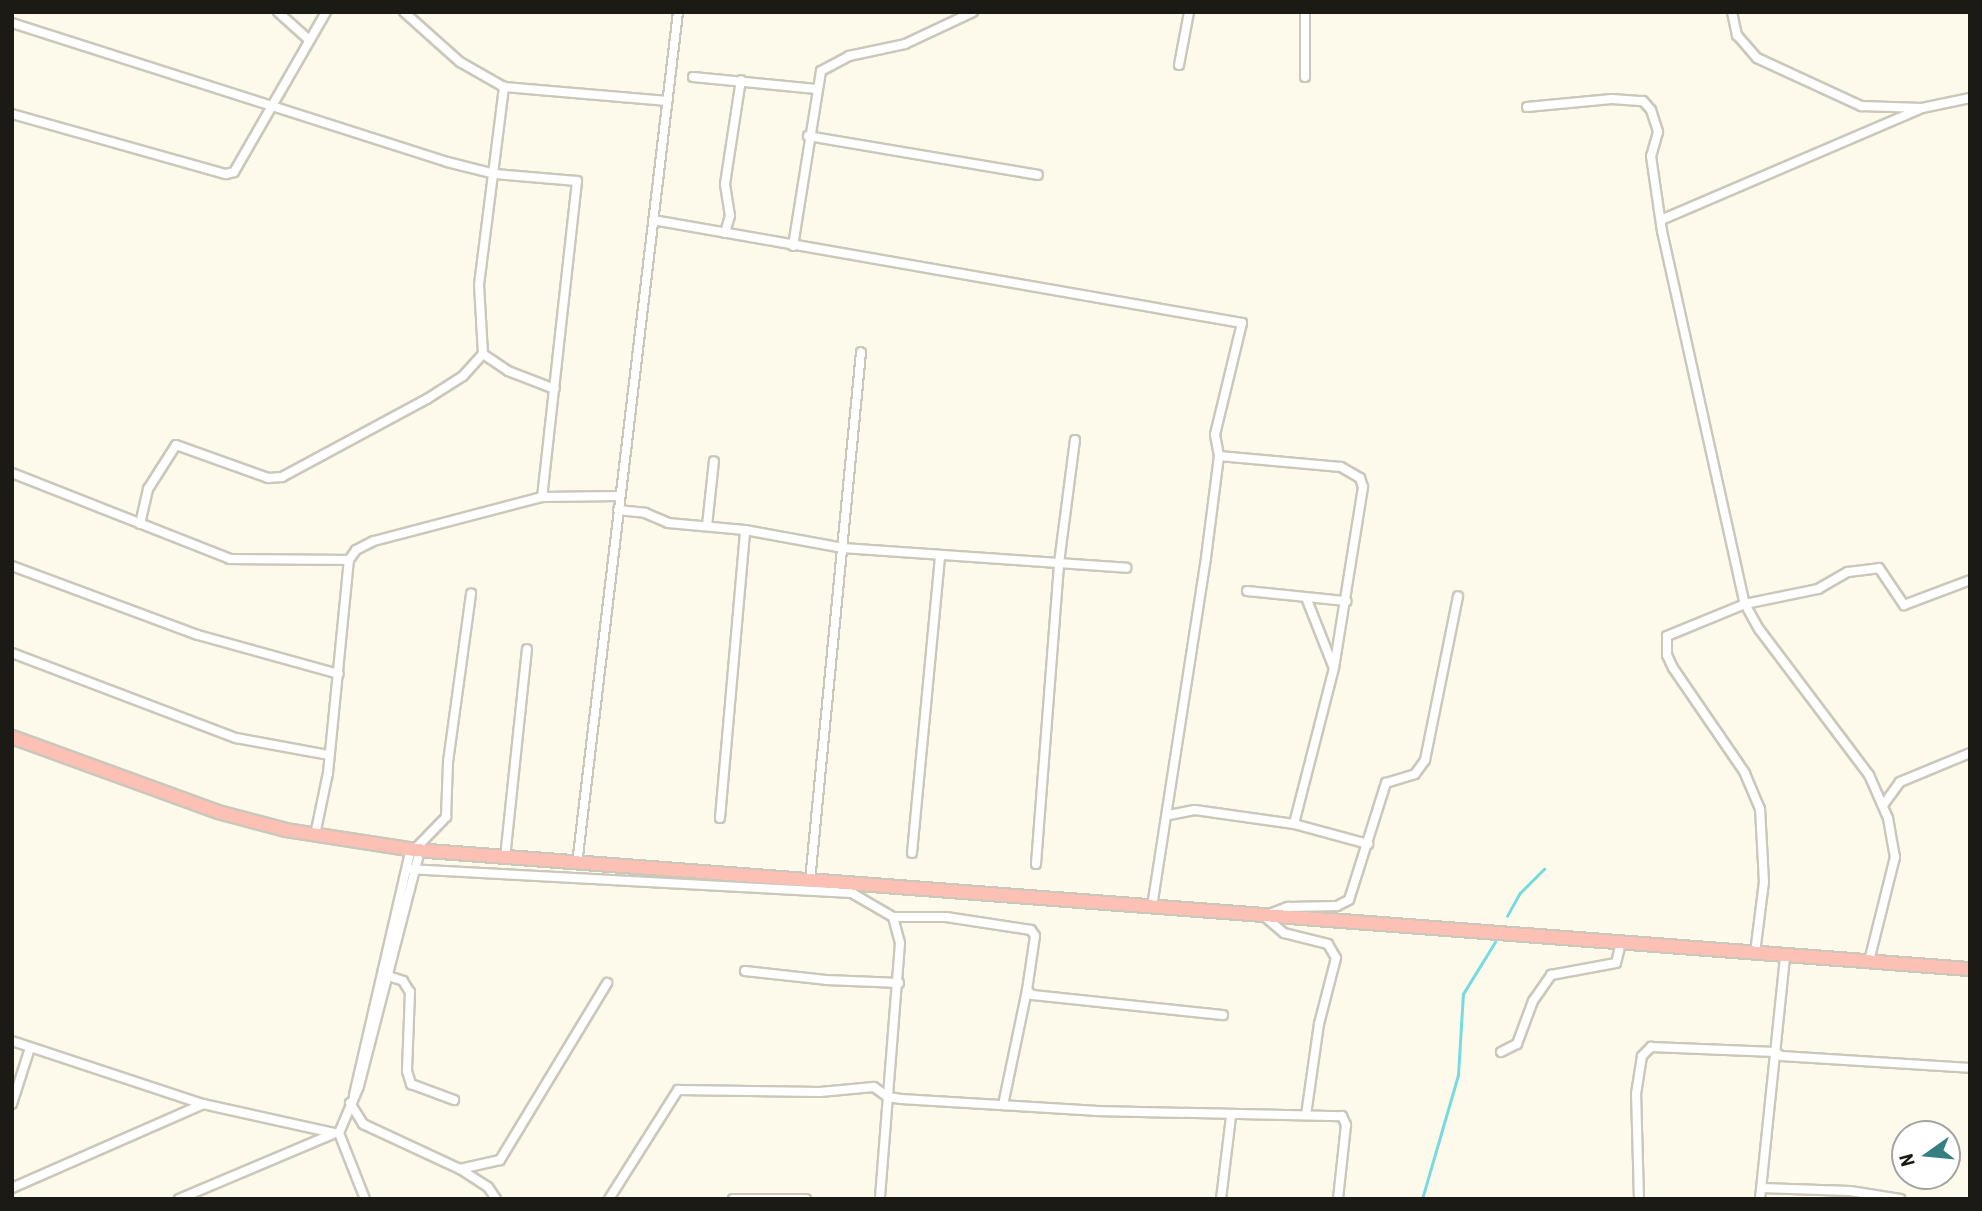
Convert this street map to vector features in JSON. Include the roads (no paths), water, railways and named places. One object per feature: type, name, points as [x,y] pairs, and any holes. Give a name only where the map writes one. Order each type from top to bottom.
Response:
[{"type":"main road","points":[[13,738],[218,812],[315,835],[415,850],[1970,969]]},
{"type":"street","points":[[278,12],[308,39]]},
{"type":"street","points":[[12,114],[226,174],[239,167],[308,39],[326,12]]},
{"type":"street","points":[[404,12],[460,62],[504,87],[667,101]]},
{"type":"street","points":[[578,864],[619,496],[678,13],[672,12]]},
{"type":"street","points":[[793,246],[808,136],[821,71],[839,61],[905,44],[973,12]]},
{"type":"street","points":[[1179,65],[1189,12]]},
{"type":"street","points":[[1305,12],[1305,77]]},
{"type":"street","points":[[1732,12],[1737,35],[1757,58],[1861,106],[1922,108]]},
{"type":"street","points":[[12,23],[495,174],[577,181],[542,497]]},
{"type":"street","points":[[693,77],[816,89]]},
{"type":"street","points":[[725,233],[730,216],[725,184],[741,80]]},
{"type":"street","points":[[140,524],[148,489],[176,445],[268,478],[282,477],[427,399],[463,376],[483,354],[479,285],[504,87]]},
{"type":"street","points":[[1661,220],[1922,108],[1970,98]]},
{"type":"street","points":[[1527,107],[1607,99],[1647,104],[1658,132],[1651,156],[1661,220],[1685,322],[1685,349],[1696,372],[1713,470],[1745,604],[1759,629],[1869,775],[1884,804],[1895,856],[1869,961]]},
{"type":"street","points":[[808,136],[1038,175]]},
{"type":"street","points":[[653,220],[1238,320],[1242,331],[1215,435],[1219,456],[1169,815],[1152,907]]},
{"type":"street","points":[[810,881],[861,352]]},
{"type":"street","points":[[483,354],[508,370],[555,389]]},
{"type":"street","points":[[1036,864],[1059,563],[1075,440]]},
{"type":"street","points":[[1219,456],[1341,467],[1360,478],[1346,601],[1334,668],[1294,824]]},
{"type":"street","points":[[707,526],[714,461]]},
{"type":"street","points":[[12,473],[240,561],[349,560],[374,541],[542,497],[619,496]]},
{"type":"street","points":[[618,510],[645,513],[668,523],[745,530],[843,548],[1126,568]]},
{"type":"street","points":[[720,818],[745,530]]},
{"type":"street","points":[[912,853],[940,555]]},
{"type":"street","points":[[315,835],[329,755],[349,560]]},
{"type":"street","points":[[12,566],[198,635],[339,674]]},
{"type":"street","points":[[1755,953],[1764,882],[1760,809],[1745,773],[1673,668],[1665,644],[1674,631],[1745,604],[1799,595],[1848,572],[1873,568],[1883,572],[1905,605],[1970,580]]},
{"type":"street","points":[[1247,591],[1307,600],[1346,601]]},
{"type":"street","points":[[179,1199],[337,1133],[352,1099],[415,850],[446,817],[448,762],[471,594]]},
{"type":"street","points":[[1307,1115],[1319,1024],[1336,958],[1328,944],[1284,933],[1264,916],[1289,907],[1344,904],[1368,845],[1387,783],[1415,774],[1425,760],[1458,596]]},
{"type":"street","points":[[1307,600],[1334,668]]},
{"type":"street","points":[[505,858],[527,649]]},
{"type":"street","points":[[12,653],[236,738],[329,755]]},
{"type":"street","points":[[1884,804],[1900,782],[1970,753]]},
{"type":"street","points":[[1169,815],[1195,810],[1294,824],[1368,845]]},
{"type":"street","points":[[411,869],[852,893]]},
{"type":"street","points":[[832,883],[893,917],[946,917],[1031,930],[1035,936],[1027,990],[1003,1105]]},
{"type":"street","points":[[880,1199],[899,983],[900,943],[893,917]]},
{"type":"street","points":[[1501,1052],[1517,1044],[1533,1002],[1551,975],[1616,963],[1621,943]]},
{"type":"street","points":[[1760,1199],[1785,955]]},
{"type":"street","points":[[745,971],[826,981],[899,983]]},
{"type":"street","points":[[384,974],[403,981],[411,992],[407,1070],[411,1084],[454,1100]]},
{"type":"street","points":[[460,1169],[500,1160],[607,983]]},
{"type":"street","points":[[1027,990],[1061,1001],[1223,1016]]},
{"type":"street","points":[[12,1041],[102,1067],[203,1104],[337,1133]]},
{"type":"street","points":[[12,1104],[30,1048]]},
{"type":"street","points":[[1639,1199],[1636,1094],[1645,1050],[1775,1052],[1782,1056],[1970,1068]]},
{"type":"street","points":[[609,1199],[678,1090],[820,1091],[874,1087],[888,1097],[1003,1105],[1231,1116],[1307,1115],[1344,1118],[1338,1199]]},
{"type":"street","points":[[352,1099],[363,1124],[460,1169],[488,1187],[496,1199]]},
{"type":"street","points":[[12,1188],[203,1104]]},
{"type":"street","points":[[1221,1199],[1231,1116]]},
{"type":"street","points":[[337,1133],[365,1199]]},
{"type":"street","points":[[1761,1188],[1850,1191],[1900,1199]]},
{"type":"street","points":[[733,1199],[806,1199]]},
{"type":"waterway","points":[[1507,916],[1520,893],[1544,869]]},
{"type":"waterway","points":[[1422,1199],[1458,1075],[1463,994],[1495,942]]}]
